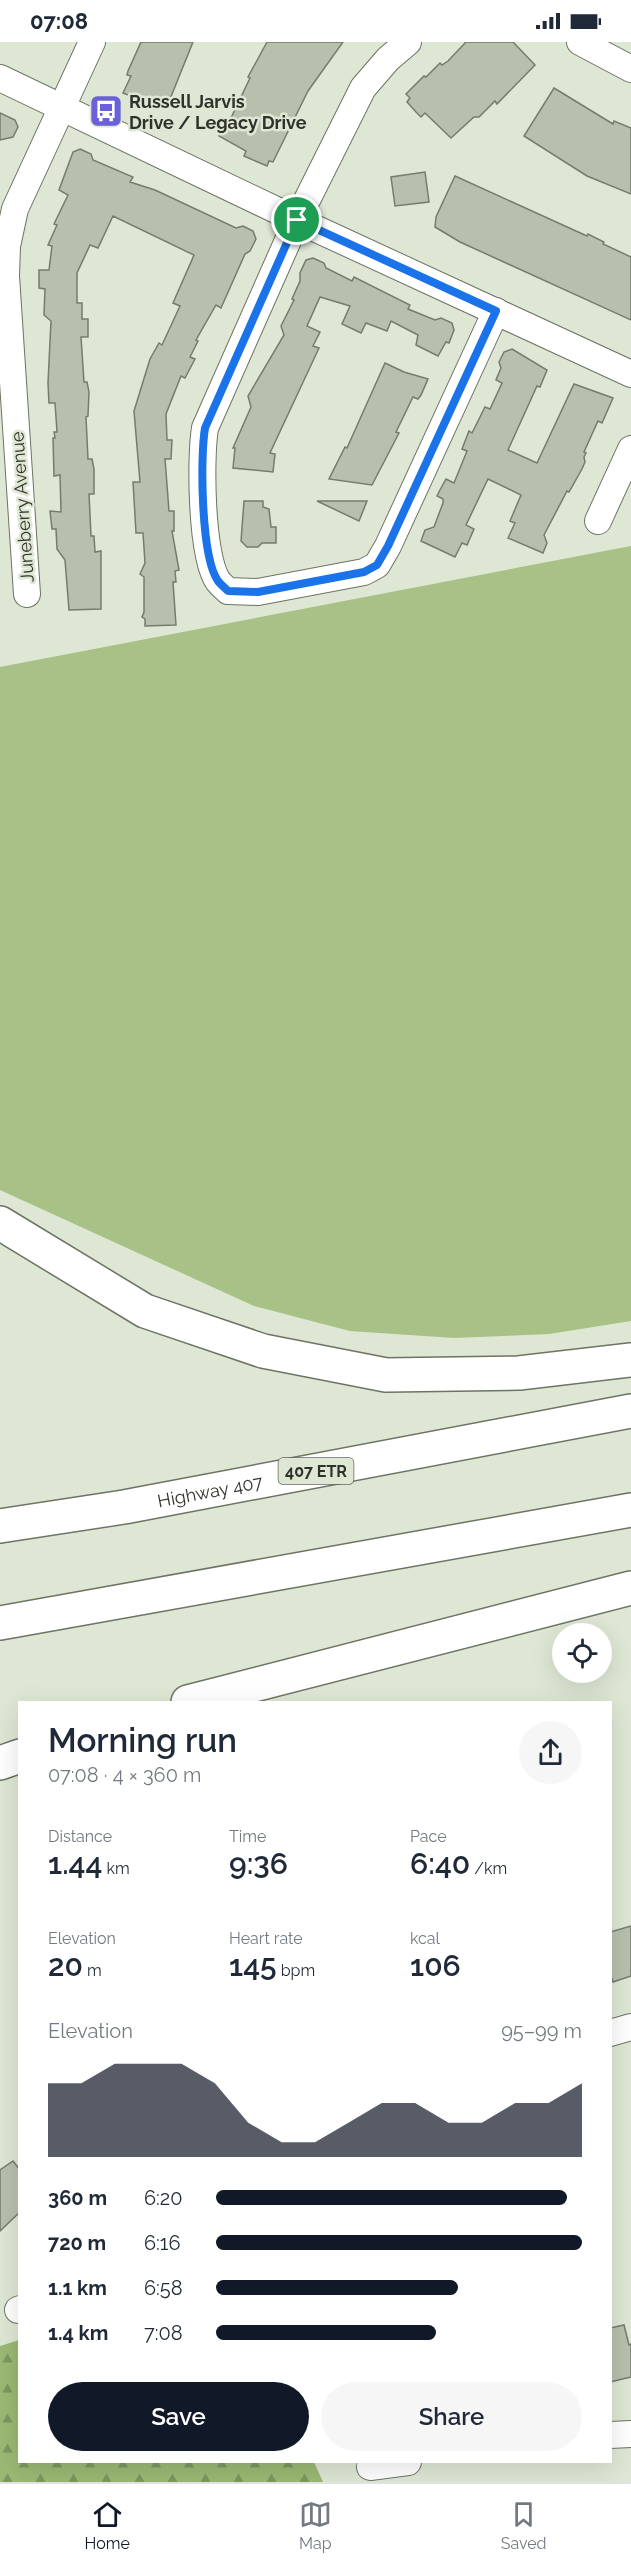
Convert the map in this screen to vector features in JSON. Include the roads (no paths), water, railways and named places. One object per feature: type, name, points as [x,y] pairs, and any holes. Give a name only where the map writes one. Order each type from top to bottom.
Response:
[{"type":"highway","points":[[0,1223],[145,1311],[263,1351],[386,1375],[519,1374],[631,1360]]},
{"type":"highway","name":"Highway 407","points":[[0,1526],[135,1505],[631,1411]]},
{"type":"highway","points":[[0,1623],[631,1510]]},
{"type":"highway","points":[[192,1701],[631,1588]]},
{"type":"highway","points":[[0,1763],[18,1757]]},
{"type":"street","name":"Juneberry Avenue","points":[[27,594],[3,246],[15,209],[92,42]]},
{"type":"street","points":[[408,42],[388,59],[363,88],[297,220],[205,428],[202,448],[207,537],[211,565],[218,581],[228,591],[258,592],[364,572],[377,565],[388,546],[496,311]]},
{"type":"street","points":[[580,42],[631,69]]},
{"type":"street","points":[[0,78],[297,220],[631,374]]},
{"type":"street","points":[[598,520],[631,449]]},
{"type":"street","points":[[612,2032],[631,2027]]},
{"type":"street","points":[[612,2435],[631,2434]]},
{"type":"street","points":[[370,2470],[403,2463]]},
{"type":"place","name":"Russell Jarvis Drive / Legacy Drive","points":[[106,111]]}]
